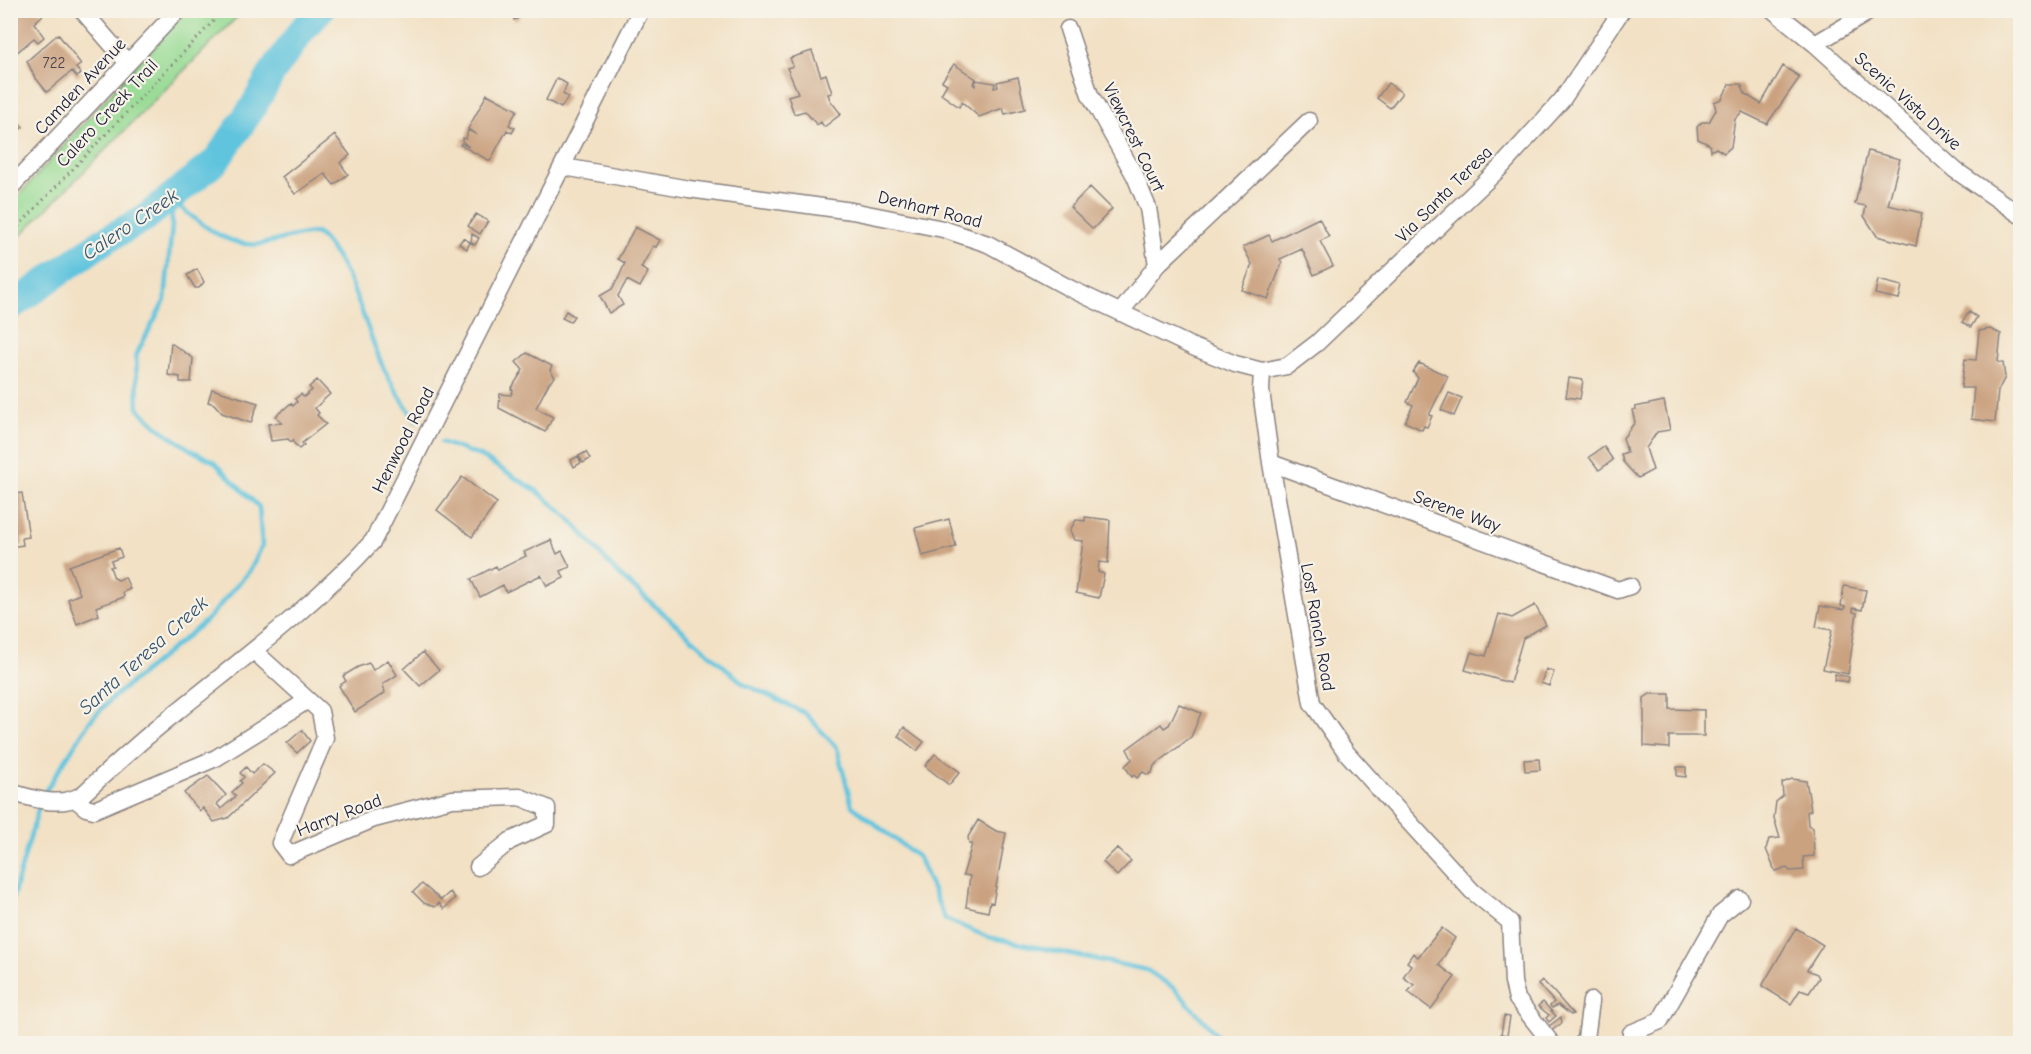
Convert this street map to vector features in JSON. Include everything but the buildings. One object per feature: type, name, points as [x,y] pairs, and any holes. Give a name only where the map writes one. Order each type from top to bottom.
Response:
[{"type":"street","points":[[82,10],[127,62]]},
{"type":"street","name":"Camden Avenue","points":[[10,188],[178,10]]},
{"type":"street","name":"Henwood Road","points":[[78,797],[166,720],[254,651],[352,564],[374,541],[641,10]]},
{"type":"street","name":"Via Santa Teresa","points":[[1262,371],[1287,366],[1317,343],[1502,166],[1562,100],[1622,10]]},
{"type":"street","name":"Scenic Vista Drive","points":[[1773,10],[1815,44],[1955,170],[2020,215]]},
{"type":"street","points":[[1815,44],[1872,10]]},
{"type":"street","name":"Viewcrest Court","points":[[1068,29],[1090,95],[1135,176],[1148,208],[1157,265]]},
{"type":"street","points":[[1120,313],[1157,265],[1309,121]]},
{"type":"street","name":"Denhart Road","points":[[564,167],[689,189],[852,211],[943,229],[988,244],[1120,313],[1235,364],[1262,371]]},
{"type":"street","name":"Lost Ranch Road","points":[[1262,371],[1261,392],[1271,463],[1312,703],[1346,752],[1395,807],[1472,891],[1509,922],[1513,982],[1517,999],[1552,1044]]},
{"type":"street","name":"Serene Way","points":[[1271,463],[1618,590],[1630,586]]},
{"type":"street","name":"Harry Road","points":[[254,651],[320,711],[325,738],[280,843],[290,855],[374,819],[452,799],[520,797],[547,808],[547,824],[510,841],[478,867]]},
{"type":"street","points":[[10,792],[34,799],[58,802],[78,797],[86,808],[94,810],[141,792],[216,758],[308,700]]},
{"type":"street","points":[[1631,1033],[1660,1022],[1720,915],[1740,899]]},
{"type":"street","points":[[1582,1044],[1586,1039],[1591,1001]]},
{"type":"path","name":"Calero Creek Trail","points":[[10,235],[224,10]]},
{"type":"green space","points":[[185,11],[243,11],[11,245],[11,204]]},
{"type":"waterway","name":"Calero Creek","points":[[10,307],[102,242],[145,218],[216,161],[253,107],[272,73],[302,30],[320,10]]},
{"type":"waterway","points":[[171,200],[201,224],[235,242],[261,244],[317,233],[330,247],[349,280],[384,369],[416,421]]},
{"type":"waterway","name":"Santa Teresa Creek","points":[[43,795],[90,721],[111,699],[208,619],[251,569],[262,546],[259,507],[213,461],[191,450],[159,428],[138,408],[136,355],[165,300],[172,225],[171,200]]},
{"type":"waterway","points":[[441,442],[480,456],[537,491],[569,518],[616,572],[744,684],[805,713],[837,748],[852,806],[919,858],[945,919],[988,937],[1147,970],[1175,989],[1225,1044]]},
{"type":"waterway","name":"Santa Teresa Creek","points":[[10,907],[40,803]]}]
